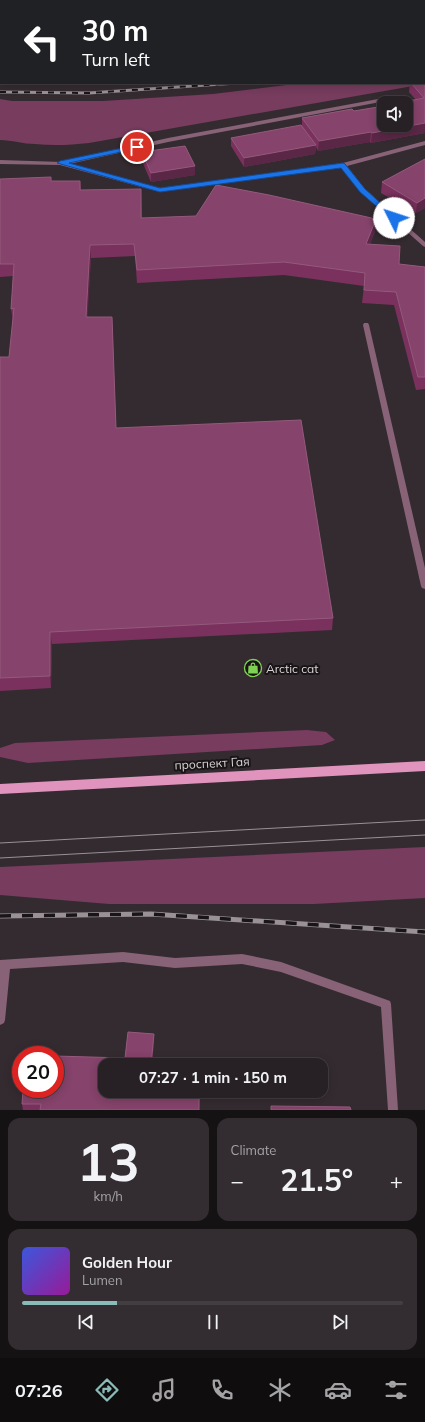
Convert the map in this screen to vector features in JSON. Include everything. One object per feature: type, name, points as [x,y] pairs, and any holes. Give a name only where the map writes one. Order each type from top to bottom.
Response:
[{"type":"main road","name":"проспект Гая","points":[[0,789],[425,766]]},
{"type":"street","points":[[0,162],[60,163],[168,140],[377,101]]},
{"type":"street","points":[[60,163],[160,190],[343,166],[425,143]]},
{"type":"street","points":[[343,166],[362,190],[425,245]]},
{"type":"street","points":[[366,325],[425,586]]},
{"type":"street","points":[[0,1020],[2,965],[123,958],[174,963],[242,959],[281,967],[386,1004],[393,1110]]},
{"type":"shaded area","points":[[295,84],[421,84],[89,143],[48,145],[0,140],[0,99],[12,101],[103,101],[213,94]]},
{"type":"shaded area","points":[[307,730],[326,732],[335,740],[322,745],[28,763],[0,757],[0,748],[15,743]]},
{"type":"shaded area","points":[[425,847],[425,898],[314,904],[109,904],[0,895],[0,867]]},
{"type":"building","points":[[412,84],[425,84],[425,123],[413,125],[413,100],[424,98]]},
{"type":"building","points":[[377,107],[377,132],[319,141],[302,118],[352,109],[354,111]]},
{"type":"building","points":[[301,125],[316,145],[244,158],[231,138]]},
{"type":"building","points":[[185,146],[195,166],[151,173],[142,152]]},
{"type":"building","points":[[425,159],[425,198],[417,203],[382,182]]},
{"type":"building","points":[[51,177],[51,181],[80,181],[80,190],[141,189],[141,218],[196,216],[216,185],[269,195],[376,219],[366,244],[400,246],[399,264],[425,267],[425,377],[418,377],[396,292],[364,290],[365,273],[284,262],[137,270],[134,244],[90,245],[86,317],[112,317],[116,428],[301,420],[333,618],[50,632],[50,676],[0,678],[0,357],[9,357],[14,308],[11,309],[14,264],[0,264],[0,179]]},
{"type":"building","points":[[128,1032],[154,1034],[152,1058],[125,1058]]},
{"type":"building","points":[[64,1056],[125,1058],[98,1058],[98,1098],[199,1098],[199,1110],[40,1110],[41,1104],[22,1104],[22,1098],[64,1098]]},
{"type":"building","points":[[271,1106],[350,1107],[351,1110],[271,1110]]},
{"type":"tram line","points":[[0,843],[425,820]]},
{"type":"tram line","points":[[0,858],[425,835]]},
{"type":"railway","points":[[0,92],[89,93],[222,84]]},
{"type":"railway","points":[[0,916],[151,914],[425,932]]},
{"type":"place","name":"Arctic cat","points":[[253,668]]},
{"type":"route","points":[[137,147],[60,163],[160,190],[343,166],[362,190],[394,218]]}]
